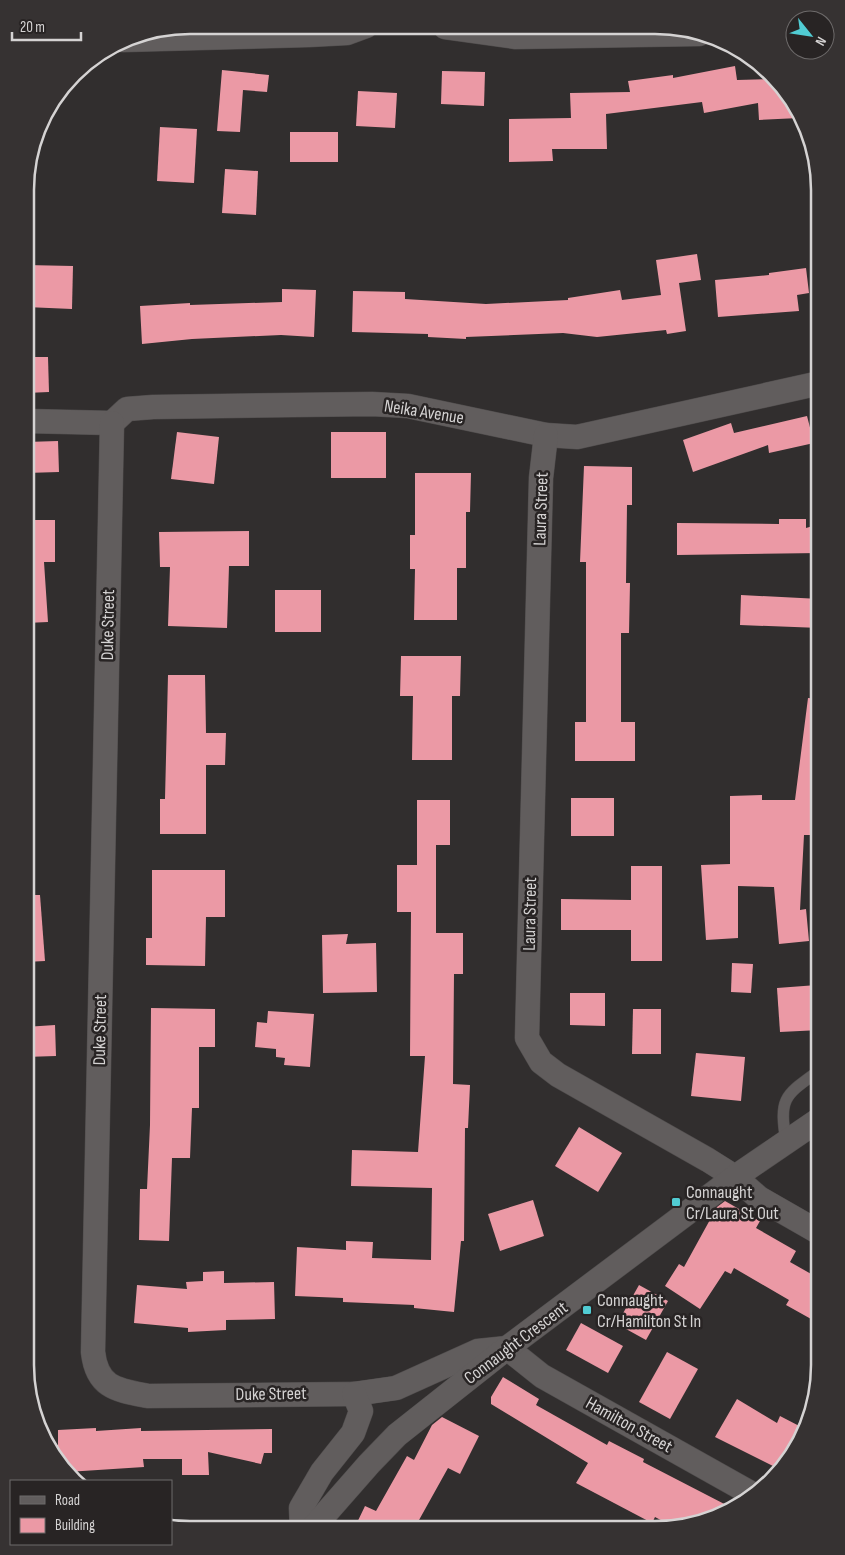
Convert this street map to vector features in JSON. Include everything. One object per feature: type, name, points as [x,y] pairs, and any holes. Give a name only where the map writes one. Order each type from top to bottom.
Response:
[{"type":"street","points":[[148,39],[333,34]]},
{"type":"street","points":[[495,34],[516,37],[667,35]]},
{"type":"street","name":"Neika Avenue","points":[[112,422],[127,409],[372,404],[408,406],[546,435],[577,437],[811,385]]},
{"type":"street","points":[[34,421],[112,422]]},
{"type":"street","name":"Duke Street","points":[[112,422],[93,1352],[95,1367],[104,1382],[122,1391],[148,1396],[354,1394],[396,1388],[478,1351],[507,1348]]},
{"type":"street","name":"Laura Street","points":[[546,435],[541,478],[527,1038],[541,1062],[558,1075],[736,1177],[759,1198],[811,1228]]},
{"type":"street","name":"Connaught Crescent","points":[[319,1521],[369,1464],[397,1436],[507,1348],[736,1177],[811,1125]]},
{"type":"street","name":"Hamilton Street","points":[[507,1348],[542,1376],[747,1491]]},
{"type":"street","points":[[301,1521],[300,1508],[322,1472],[354,1433],[361,1411],[354,1394]]},
{"type":"lane","points":[[786,1142],[782,1106],[790,1093],[811,1077]]},
{"type":"building","points":[[735,66],[737,80],[765,79],[785,103],[794,118],[759,120],[758,103],[704,113],[702,102],[606,114],[607,149],[552,149],[553,161],[509,162],[509,119],[571,118],[570,93],[630,92],[628,81],[673,75],[673,78]]},
{"type":"building","points":[[222,70],[269,75],[267,92],[243,90],[240,132],[217,131]]},
{"type":"building","points":[[442,71],[485,72],[484,106],[441,104]]},
{"type":"building","points":[[358,91],[397,93],[395,128],[356,126]]},
{"type":"building","points":[[160,127],[197,129],[194,183],[157,181]]},
{"type":"building","points":[[290,132],[338,132],[338,162],[290,162]]},
{"type":"building","points":[[225,169],[258,171],[256,215],[222,213]]},
{"type":"building","points":[[697,254],[701,280],[679,283],[686,331],[667,334],[666,330],[597,337],[563,333],[466,337],[466,339],[428,337],[428,334],[352,332],[353,291],[405,292],[405,299],[486,304],[568,300],[568,298],[620,290],[622,300],[661,295],[656,260]]},
{"type":"building","points":[[34,265],[73,266],[72,309],[34,307]]},
{"type":"building","points":[[806,268],[809,293],[797,295],[799,311],[718,317],[715,280],[769,275],[769,273]]},
{"type":"building","points":[[282,289],[316,290],[314,337],[281,335],[192,339],[142,344],[140,306],[190,303],[190,305],[282,302]]},
{"type":"building","points":[[34,357],[48,357],[49,392],[34,393]]},
{"type":"building","points":[[807,416],[811,431],[811,444],[769,453],[768,445],[693,472],[683,440],[731,423],[734,433]]},
{"type":"building","points":[[177,432],[219,437],[214,484],[171,479]]},
{"type":"building","points":[[331,432],[386,432],[386,478],[331,478]]},
{"type":"building","points":[[58,441],[59,472],[34,473],[34,442]]},
{"type":"building","points":[[584,466],[632,467],[632,505],[627,505],[626,583],[630,583],[629,633],[621,633],[621,722],[635,722],[635,761],[575,761],[575,722],[586,722],[586,562],[580,562]]},
{"type":"building","points":[[415,473],[471,473],[470,512],[466,512],[466,568],[457,568],[457,620],[414,620],[415,569],[410,569],[410,535],[415,535]]},
{"type":"building","points":[[779,519],[806,519],[806,528],[811,527],[811,553],[677,555],[677,523],[779,524]]},
{"type":"building","points":[[34,520],[55,520],[55,562],[44,562],[48,622],[34,623]]},
{"type":"building","points":[[249,531],[249,566],[229,566],[227,628],[168,626],[170,567],[160,567],[159,532]]},
{"type":"building","points":[[275,590],[321,590],[321,632],[275,632]]},
{"type":"building","points":[[741,595],[811,599],[811,628],[740,625]]},
{"type":"building","points":[[401,656],[461,656],[460,696],[452,696],[452,760],[412,760],[413,696],[400,696]]},
{"type":"building","points":[[168,675],[205,675],[206,733],[226,733],[225,765],[206,765],[206,834],[160,834],[160,799],[165,799]]},
{"type":"building","points":[[808,698],[811,698],[811,835],[804,835],[800,910],[806,909],[809,941],[779,944],[774,887],[738,886],[738,938],[706,940],[701,865],[730,864],[730,796],[762,795],[762,800],[795,800]]},
{"type":"building","points":[[571,798],[614,798],[614,836],[571,836]]},
{"type":"building","points":[[417,800],[450,800],[450,845],[436,845],[436,933],[463,933],[463,974],[454,974],[453,1084],[470,1085],[468,1128],[465,1128],[464,1241],[461,1241],[454,1312],[414,1308],[414,1305],[343,1302],[343,1298],[295,1296],[297,1247],[346,1250],[346,1241],[373,1242],[372,1258],[431,1260],[432,1188],[351,1186],[352,1150],[418,1152],[425,1056],[410,1056],[411,912],[397,912],[397,865],[417,865]]},
{"type":"building","points":[[631,866],[662,866],[662,961],[631,961],[631,930],[561,930],[561,899],[631,900]]},
{"type":"building","points":[[152,870],[225,870],[225,917],[206,917],[205,966],[146,965],[146,938],[152,938]]},
{"type":"building","points":[[34,895],[40,895],[45,961],[34,962]]},
{"type":"building","points":[[348,934],[346,944],[376,943],[377,992],[323,993],[322,935]]},
{"type":"building","points":[[732,963],[753,964],[751,993],[731,992]]},
{"type":"building","points":[[811,985],[811,1030],[780,1032],[777,988]]},
{"type":"building","points":[[570,993],[605,993],[605,1026],[570,1025]]},
{"type":"building","points":[[151,1008],[215,1009],[215,1047],[199,1047],[199,1108],[192,1108],[190,1158],[172,1158],[169,1241],[139,1240],[140,1189],[147,1189],[150,1125]]},
{"type":"building","points":[[633,1009],[661,1009],[661,1054],[632,1054]]},
{"type":"building","points":[[268,1011],[314,1014],[310,1067],[284,1065],[285,1058],[276,1057],[276,1049],[255,1047],[257,1022],[267,1023]]},
{"type":"building","points":[[55,1025],[56,1056],[34,1057],[34,1026]]},
{"type":"building","points":[[696,1053],[745,1057],[741,1101],[691,1096]]},
{"type":"building","points":[[579,1127],[622,1153],[598,1192],[555,1166]]},
{"type":"building","points":[[533,1200],[544,1236],[500,1251],[488,1214]]},
{"type":"building","points":[[725,1201],[760,1221],[756,1228],[796,1251],[790,1262],[811,1274],[811,1319],[786,1305],[789,1300],[734,1268],[731,1274],[725,1271],[700,1309],[665,1286],[679,1264],[684,1267],[717,1207]]},
{"type":"building","points":[[224,1271],[224,1283],[274,1282],[275,1319],[226,1320],[226,1330],[188,1332],[188,1328],[134,1323],[137,1285],[187,1289],[186,1282],[203,1281],[203,1272]]},
{"type":"building","points":[[639,1285],[668,1301],[646,1340],[617,1324]]},
{"type":"building","points":[[581,1323],[623,1346],[608,1373],[566,1350]]},
{"type":"building","points":[[667,1352],[698,1369],[670,1419],[639,1402]]},
{"type":"building","points":[[503,1377],[539,1399],[536,1405],[607,1445],[609,1441],[644,1459],[643,1462],[726,1505],[696,1516],[662,1521],[655,1517],[653,1521],[648,1521],[576,1483],[588,1463],[491,1404],[491,1397]]},
{"type":"building","points":[[737,1399],[777,1423],[780,1416],[799,1426],[790,1444],[774,1466],[715,1437]]},
{"type":"building","points":[[442,1417],[479,1436],[460,1474],[448,1468],[418,1521],[358,1521],[365,1506],[376,1511],[407,1456],[414,1460],[432,1425]]},
{"type":"building","points":[[96,1428],[96,1431],[141,1428],[141,1431],[272,1429],[272,1453],[264,1453],[261,1464],[208,1452],[209,1475],[182,1475],[182,1459],[143,1459],[144,1467],[75,1471],[56,1445],[58,1445],[58,1430]]},
{"type":"place","name":"Connaught Cr/Laura St Out","points":[[676,1202]]},
{"type":"place","name":"Connaught Cr/Hamilton St In","points":[[587,1310]]}]
